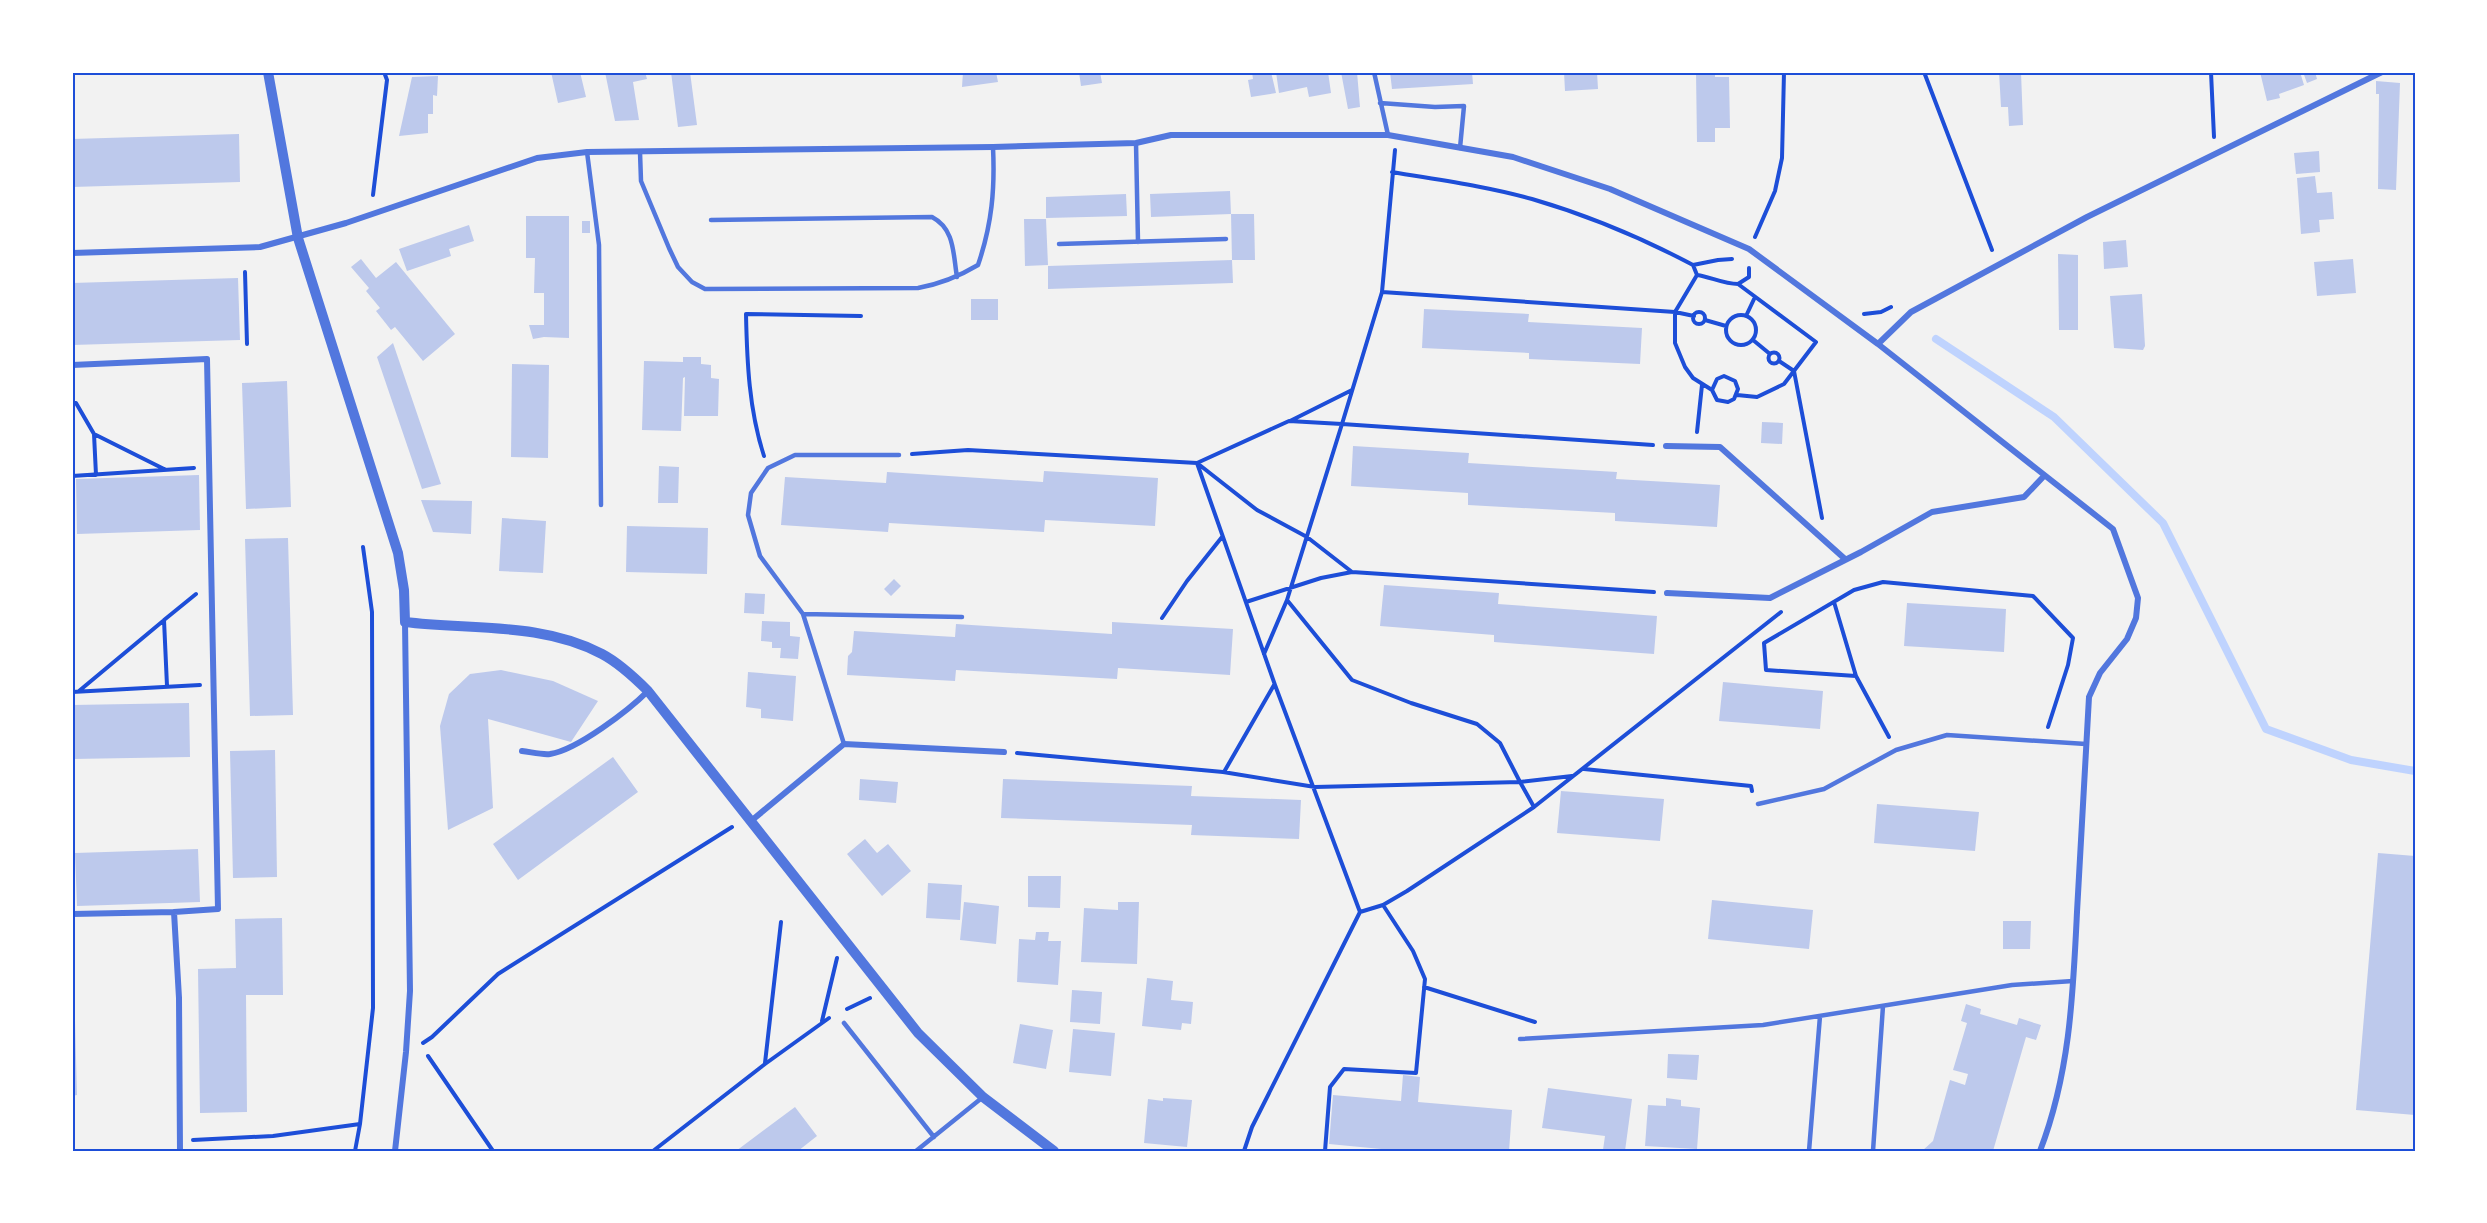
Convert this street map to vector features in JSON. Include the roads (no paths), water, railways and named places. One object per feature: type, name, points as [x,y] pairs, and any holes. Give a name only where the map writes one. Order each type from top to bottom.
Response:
[{"type":"street","points":[[268,72],[298,238],[396,544],[404,590],[410,991],[395,1151]]},
{"type":"street","points":[[1878,344],[1911,312],[2087,217],[2382,72]]},
{"type":"street","points":[[72,253],[260,247],[298,238],[537,158],[587,152],[1136,143],[1171,135],[1388,135],[1513,156],[1610,189],[1749,249],[1878,344],[2113,529],[2138,598],[2136,618],[2127,639],[2100,673],[2089,697],[2073,981],[2066,1061],[2054,1117],[2040,1151]]},
{"type":"street","points":[[72,365],[207,359],[218,909],[72,914]]},
{"type":"street","points":[[1666,446],[1720,447],[1845,559]]},
{"type":"street","points":[[1667,592],[1770,598],[1932,512],[2024,497],[2044,476]]},
{"type":"street","points":[[405,622],[446,627],[506,628],[549,635],[603,654],[630,673],[648,691],[918,1033],[983,1097],[1054,1151]]},
{"type":"street","points":[[522,751],[550,754],[583,740],[633,706],[648,691]]},
{"type":"street","points":[[751,821],[843,744],[1004,752]]},
{"type":"street","points":[[174,912],[179,998],[180,1151]]},
{"type":"lane","points":[[1374,72],[1388,135]]},
{"type":"lane","points":[[1380,103],[1435,107],[1464,106],[1460,148]]},
{"type":"lane","points":[[1136,143],[1138,242]]},
{"type":"lane","points":[[640,152],[641,181],[673,257],[678,267],[692,282],[705,289],[918,288],[957,277],[978,265],[987,239],[995,186],[993,147]]},
{"type":"lane","points":[[587,152],[600,245],[601,505]]},
{"type":"lane","points":[[711,220],[932,217],[943,222],[949,231],[957,277]]},
{"type":"lane","points":[[1059,244],[1226,239]]},
{"type":"lane","points":[[843,744],[803,614],[760,556],[748,515],[751,494],[768,468],[795,455],[899,455]]},
{"type":"lane","points":[[803,614],[962,617]]},
{"type":"lane","points":[[1758,804],[1824,789],[1896,750],[1947,735],[2086,744]]},
{"type":"lane","points":[[1520,1039],[1763,1025],[2012,985],[2073,981]]},
{"type":"lane","points":[[1873,1151],[1883,1006]]},
{"type":"lane","points":[[1809,1151],[1820,1016]]},
{"type":"lane","points":[[844,1023],[934,1137]]},
{"type":"lane","points":[[916,1151],[983,1097]]},
{"type":"waterway","points":[[1936,339],[2054,417],[2163,523],[2266,729],[2351,760],[2415,771]]}]
